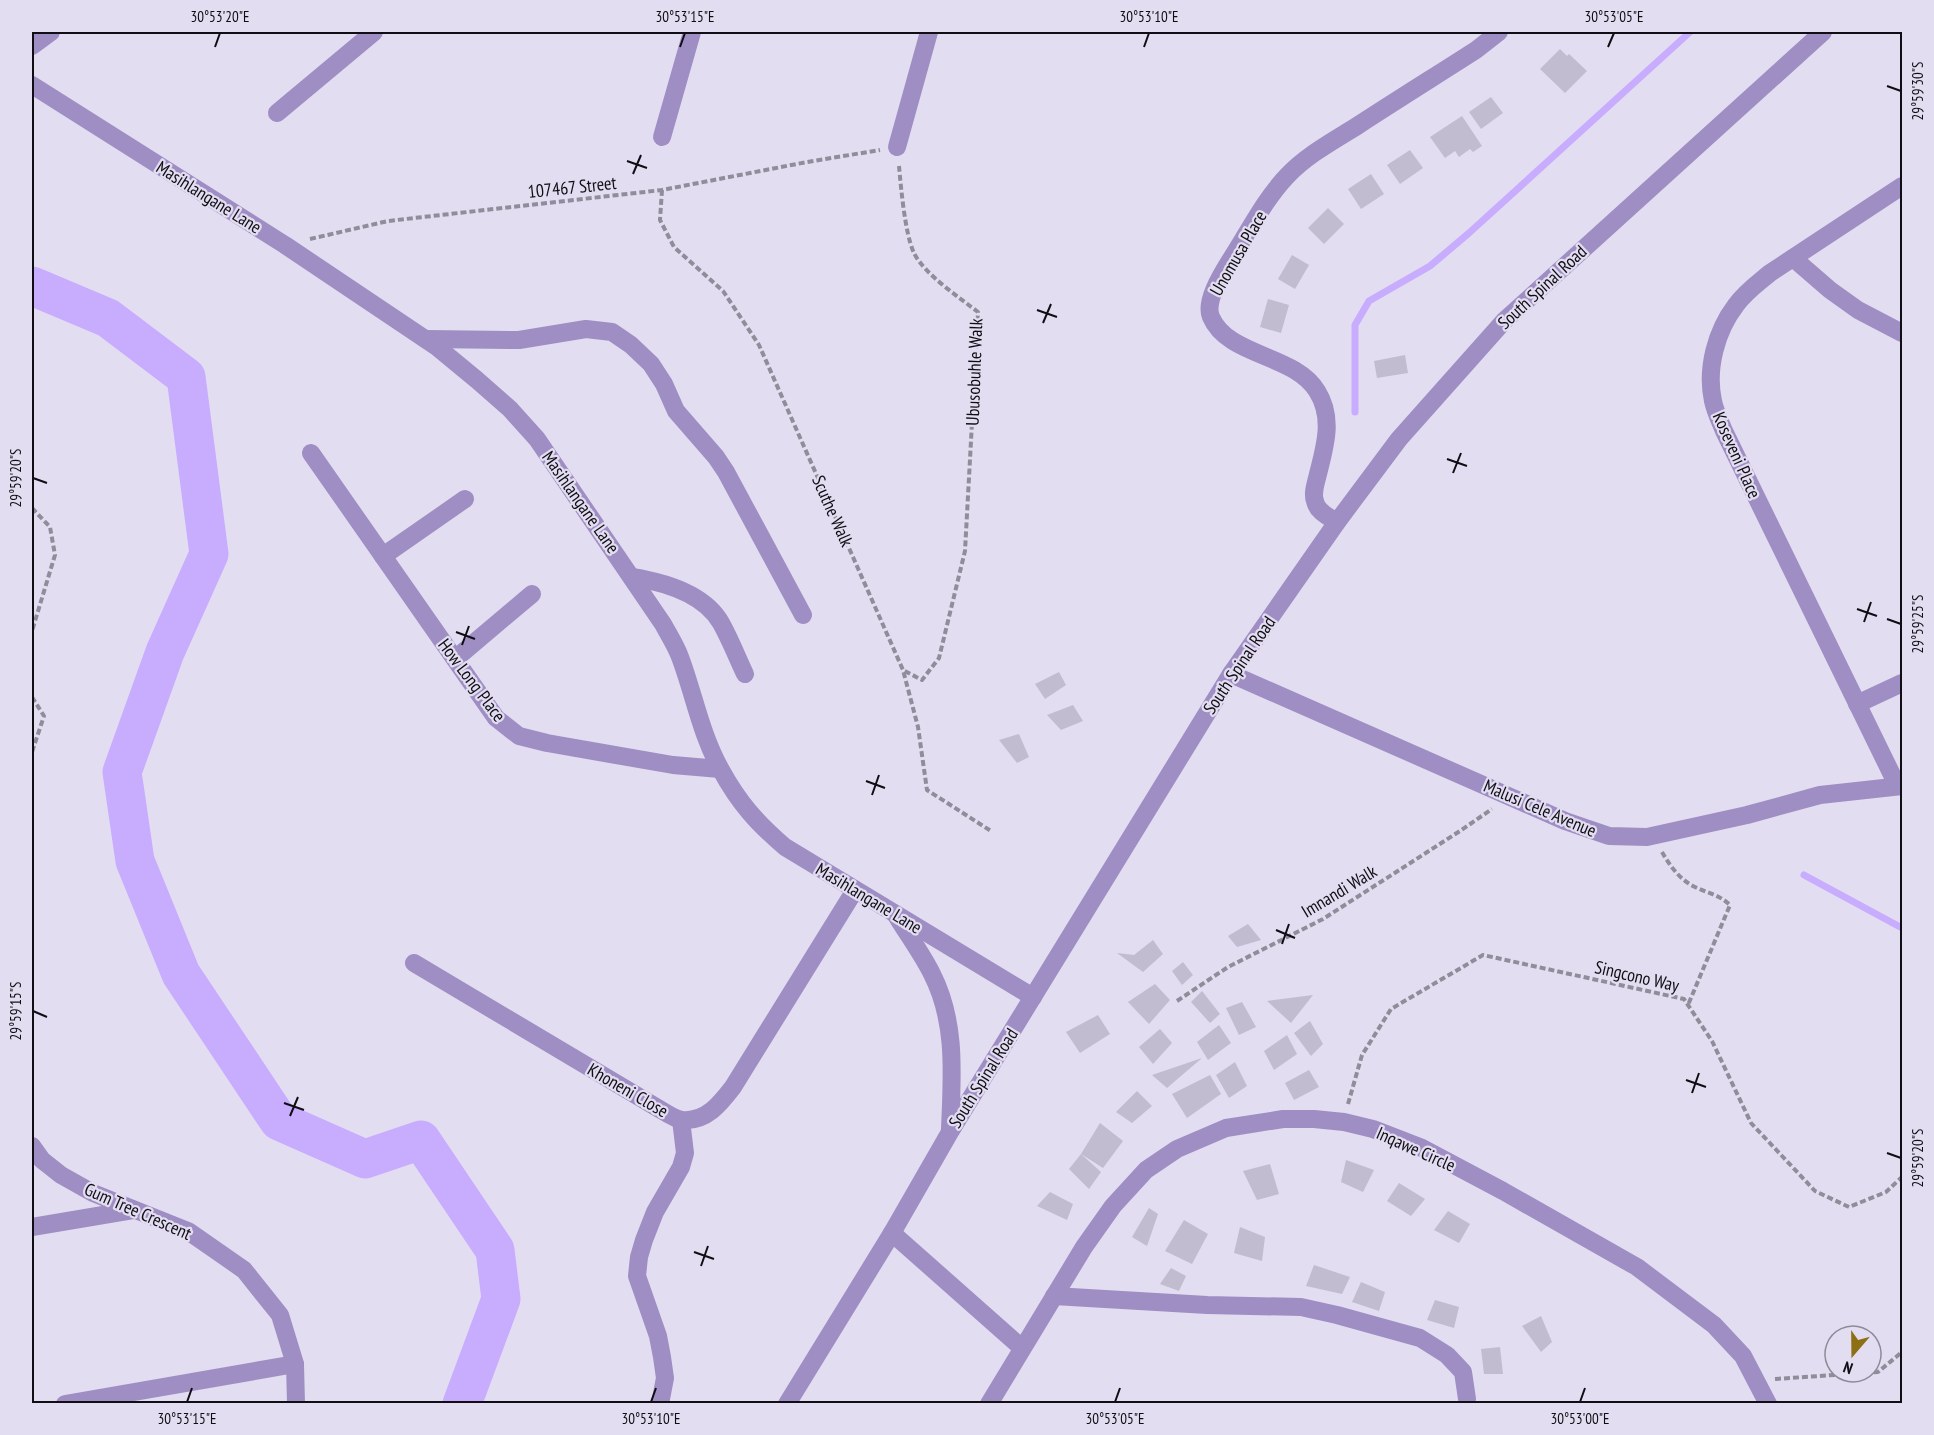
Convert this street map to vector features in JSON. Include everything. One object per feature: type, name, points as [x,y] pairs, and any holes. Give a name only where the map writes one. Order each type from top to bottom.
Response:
[{"type":"street","points":[[32,46],[51,32]]},
{"type":"street","points":[[277,112],[374,32]]},
{"type":"street","points":[[662,137],[692,32]]},
{"type":"street","points":[[897,147],[929,32]]},
{"type":"street","name":"Unomusa Place","points":[[1337,522],[1321,512],[1315,502],[1314,488],[1327,438],[1328,424],[1317,390],[1289,367],[1229,338],[1218,328],[1210,316],[1213,291],[1227,265],[1275,191],[1301,162],[1476,50],[1499,32]]},
{"type":"street","name":"South Spinal Road","points":[[787,1404],[892,1233],[950,1132],[1231,674],[1337,522],[1399,439],[1504,321],[1823,32]]},
{"type":"street","name":"Masihlangane Lane","points":[[32,85],[285,245],[426,339],[510,409],[537,440],[663,624],[679,654],[704,730],[720,769],[743,805],[760,826],[785,847],[1033,997]]},
{"type":"street","name":"Koseveni Place","points":[[1900,785],[1857,704],[1724,431],[1713,402],[1710,374],[1714,350],[1726,322],[1736,305],[1750,290],[1770,273],[1902,186]]},
{"type":"street","points":[[1793,258],[1830,290],[1858,310],[1902,333]]},
{"type":"street","points":[[426,339],[519,340],[586,329],[612,332],[631,345],[651,364],[664,384],[676,411],[726,472],[803,615]]},
{"type":"street","name":"How Long Place","points":[[311,453],[496,718],[519,736],[673,765],[720,769]]},
{"type":"street","points":[[383,556],[465,499]]},
{"type":"street","points":[[632,577],[668,584],[707,606],[720,621],[745,674]]},
{"type":"street","points":[[455,659],[532,594]]},
{"type":"street","name":"Malusi Cele Avenue","points":[[1231,674],[1565,821],[1609,836],[1652,836],[1820,795],[1900,785]]},
{"type":"street","points":[[1857,704],[1902,683]]},
{"type":"street","name":"Khoneni Close","points":[[414,963],[656,1107],[681,1120],[702,1117],[717,1107],[733,1087],[855,890]]},
{"type":"street","points":[[895,913],[932,974],[948,1022],[952,1046],[950,1132]]},
{"type":"street","name":"Inqawe Circle","points":[[989,1404],[1084,1247],[1113,1206],[1146,1170],[1177,1149],[1226,1128],[1283,1119],[1314,1119],[1344,1122],[1422,1148],[1637,1266],[1714,1325],[1743,1356],[1768,1404]]},
{"type":"street","points":[[660,1404],[665,1378],[662,1357],[658,1336],[637,1276],[644,1240],[656,1212],[681,1167],[685,1153],[681,1120]]},
{"type":"street","name":"Gum Tree Crescent","points":[[32,1146],[42,1160],[93,1193],[188,1231],[244,1270],[279,1316],[295,1364],[296,1404]]},
{"type":"street","points":[[32,1227],[134,1210]]},
{"type":"street","points":[[892,1233],[1022,1348]]},
{"type":"street","points":[[1054,1296],[1207,1305],[1301,1307],[1337,1315],[1420,1338],[1447,1355],[1463,1372],[1467,1399]]},
{"type":"street","points":[[65,1404],[295,1364]]},
{"type":"path","name":"107467 Street","points":[[285,245],[388,221],[662,190],[897,147]]},
{"type":"path","name":"Ubusobuhle Walk","points":[[897,147],[900,181],[914,255],[936,279],[978,312],[965,551],[939,658],[922,680],[903,670]]},
{"type":"path","name":"Scuthe Walk","points":[[662,190],[660,220],[674,246],[723,291],[759,345],[903,670],[918,727],[927,790],[991,831]]},
{"type":"path","points":[[32,508],[50,527],[55,555],[32,631]]},
{"type":"path","points":[[32,697],[44,716],[32,752]]},
{"type":"path","name":"Imnandi Walk","points":[[1177,1001],[1228,967],[1323,919],[1461,831],[1510,796]]},
{"type":"path","points":[[1652,836],[1672,869],[1692,886],[1724,899],[1730,905],[1688,1005]]},
{"type":"path","name":"Singcono Way","points":[[1344,1122],[1362,1054],[1391,1009],[1483,955],[1684,999],[1712,1041],[1751,1124],[1815,1191],[1849,1207],[1886,1192],[1902,1177]]},
{"type":"path","points":[[1756,1380],[1878,1372],[1902,1352]]},
{"type":"building","points":[[1560,49],[1567,56],[1569,54],[1587,71],[1565,93],[1540,69]]},
{"type":"building","points":[[1491,97],[1503,113],[1481,129],[1469,112]]},
{"type":"building","points":[[1462,116],[1482,146],[1473,152],[1470,149],[1459,157],[1455,151],[1445,158],[1430,137]]},
{"type":"building","points":[[1410,150],[1423,168],[1400,184],[1387,165]]},
{"type":"building","points":[[1371,174],[1384,194],[1361,209],[1348,189]]},
{"type":"building","points":[[1328,208],[1344,224],[1324,244],[1308,228]]},
{"type":"building","points":[[1292,255],[1309,265],[1295,289],[1278,279]]},
{"type":"building","points":[[1268,299],[1289,305],[1281,333],[1260,327]]},
{"type":"building","points":[[1405,355],[1408,373],[1377,378],[1374,361]]},
{"type":"building","points":[[1059,672],[1066,685],[1045,699],[1035,684]]},
{"type":"building","points":[[1073,705],[1083,721],[1061,730],[1047,715]]},
{"type":"building","points":[[1019,734],[1029,757],[1017,763],[999,740]]},
{"type":"building","points":[[1248,924],[1261,940],[1237,947],[1228,936]]},
{"type":"building","points":[[1153,940],[1163,954],[1143,972],[1117,953],[1134,955]]},
{"type":"building","points":[[1183,962],[1193,975],[1182,985],[1172,971]]},
{"type":"building","points":[[1155,984],[1170,1000],[1149,1024],[1128,1002]]},
{"type":"building","points":[[1202,991],[1220,1014],[1210,1023],[1191,1002]]},
{"type":"building","points":[[1313,995],[1291,1023],[1267,1001]]},
{"type":"building","points":[[1242,1002],[1256,1027],[1239,1035],[1226,1008]]},
{"type":"building","points":[[1098,1015],[1110,1034],[1080,1053],[1066,1032]]},
{"type":"building","points":[[1310,1021],[1323,1044],[1311,1056],[1294,1033]]},
{"type":"building","points":[[1219,1025],[1231,1043],[1208,1060],[1197,1042]]},
{"type":"building","points":[[1160,1029],[1172,1043],[1153,1064],[1139,1047]]},
{"type":"building","points":[[1287,1035],[1297,1054],[1274,1070],[1264,1051]]},
{"type":"building","points":[[1202,1058],[1167,1088],[1152,1075]]},
{"type":"building","points":[[1235,1062],[1247,1086],[1229,1098],[1216,1075]]},
{"type":"building","points":[[1309,1070],[1319,1087],[1294,1100],[1285,1083]]},
{"type":"building","points":[[1210,1075],[1221,1094],[1187,1118],[1172,1094]]},
{"type":"building","points":[[1137,1091],[1152,1106],[1132,1123],[1116,1112]]},
{"type":"building","points":[[1100,1123],[1123,1141],[1103,1168],[1081,1154]]},
{"type":"building","points":[[1081,1154],[1101,1172],[1089,1189],[1069,1169]]},
{"type":"building","points":[[1346,1160],[1374,1170],[1363,1192],[1341,1182]]},
{"type":"building","points":[[1270,1164],[1279,1194],[1257,1200],[1243,1171]]},
{"type":"building","points":[[1399,1183],[1425,1199],[1411,1216],[1387,1201]]},
{"type":"building","points":[[1050,1192],[1073,1204],[1067,1220],[1037,1206]]},
{"type":"building","points":[[1149,1208],[1158,1214],[1147,1246],[1132,1237]]},
{"type":"building","points":[[1448,1211],[1470,1224],[1459,1243],[1434,1230]]},
{"type":"building","points":[[1184,1220],[1208,1234],[1192,1264],[1165,1251]]},
{"type":"building","points":[[1240,1227],[1265,1237],[1262,1261],[1234,1253]]},
{"type":"building","points":[[1314,1265],[1350,1277],[1342,1294],[1306,1286]]},
{"type":"building","points":[[1171,1268],[1186,1276],[1179,1291],[1160,1284]]},
{"type":"building","points":[[1361,1282],[1385,1292],[1379,1311],[1352,1302]]},
{"type":"building","points":[[1435,1300],[1459,1307],[1454,1328],[1427,1320]]},
{"type":"building","points":[[1541,1316],[1552,1342],[1541,1352],[1522,1326]]},
{"type":"building","points":[[1500,1347],[1503,1374],[1484,1374],[1481,1349]]},
{"type":"waterway","points":[[1355,412],[1355,325],[1369,301],[1430,266],[1690,32]]},
{"type":"waterway","points":[[32,286],[108,318],[186,377],[209,554],[165,652],[122,772],[135,861],[181,974],[279,1121],[365,1159],[421,1140],[495,1250],[501,1299],[462,1404]]},
{"type":"waterway","points":[[1804,875],[1902,928]]}]
